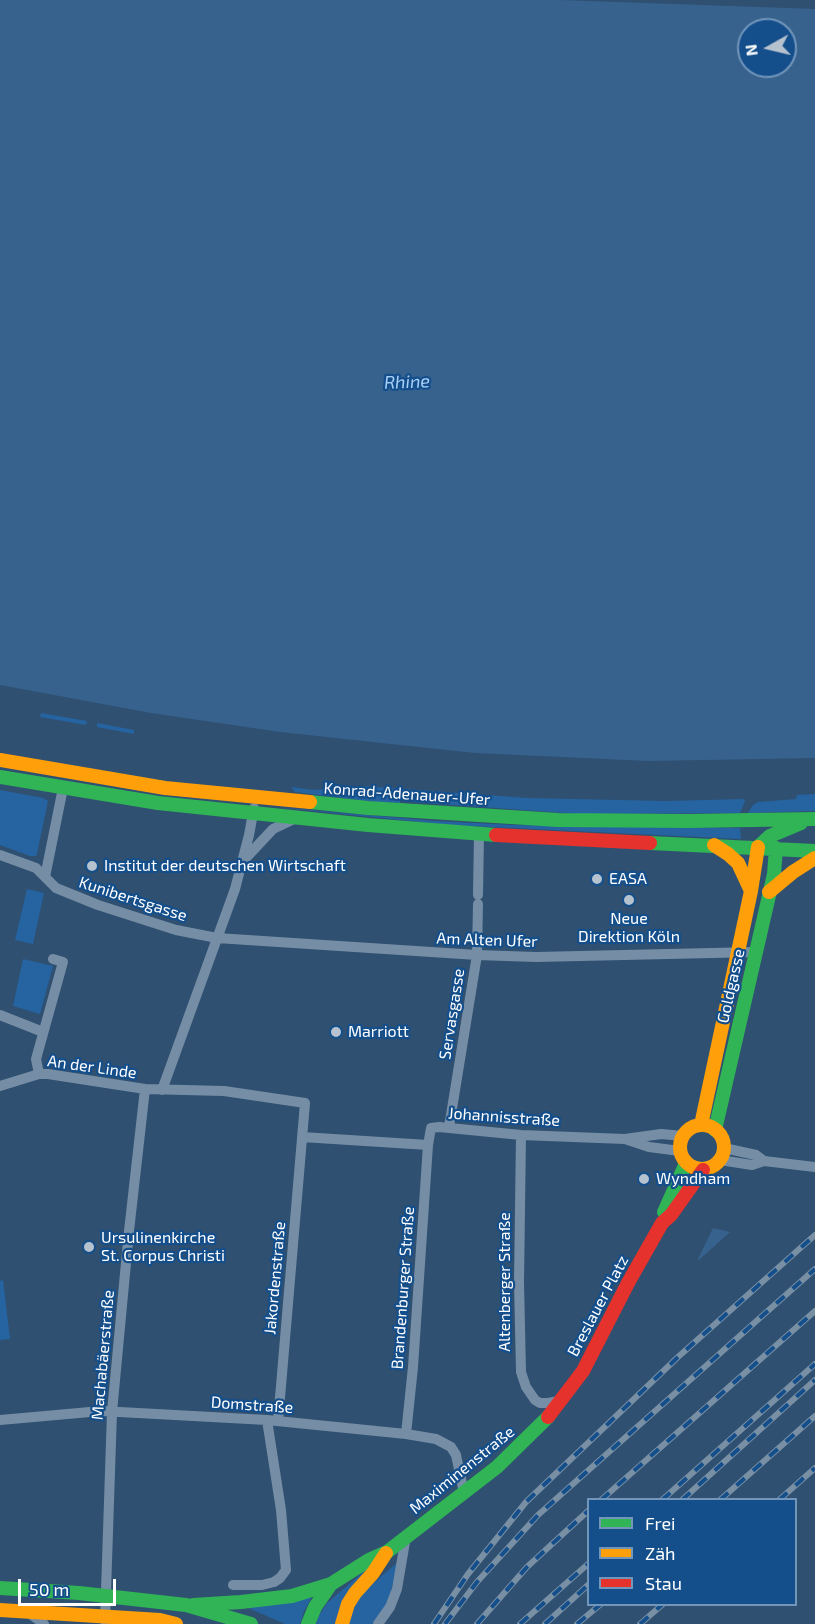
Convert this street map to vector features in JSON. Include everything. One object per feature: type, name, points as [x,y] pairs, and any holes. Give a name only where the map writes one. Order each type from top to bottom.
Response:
[{"type":"main road","name":"Konrad-Adenauer-Ufer","points":[[0,760],[165,788],[368,808],[558,820],[812,819]]},
{"type":"main road","name":"Konrad-Adenauer-Ufer","points":[[0,777],[158,803],[368,825],[479,834],[758,847]]},
{"type":"main road","points":[[758,847],[773,842],[812,819]]},
{"type":"main road","points":[[753,820],[764,828],[773,842],[815,850]]},
{"type":"main road","name":"Goldgasse","points":[[715,1130],[774,874],[773,842]]},
{"type":"main road","points":[[714,845],[738,863],[751,891]]},
{"type":"main road","name":"Goldgasse","points":[[701,1125],[751,891],[758,847]]},
{"type":"main road","points":[[769,892],[793,872],[815,858]]},
{"type":"main road","points":[[701,1125],[715,1130],[720,1135],[722,1154],[713,1167],[703,1170],[690,1167],[683,1157],[681,1140],[683,1136],[694,1127],[701,1125]]},
{"type":"main road","name":"Breslauer Platz","points":[[662,1223],[683,1157]]},
{"type":"main road","name":"Breslauer Platz","points":[[559,1401],[583,1371],[662,1223],[671,1215],[703,1170]]},
{"type":"main road","name":"Maximinenstraße","points":[[186,1605],[292,1596],[331,1584],[369,1560],[387,1552],[497,1467],[546,1420],[559,1401]]},
{"type":"main road","name":"Maximinenstraße","points":[[342,1624],[348,1604],[387,1552]]},
{"type":"main road","name":"Maximinenstraße","points":[[308,1624],[315,1607],[331,1584]]},
{"type":"main road","points":[[0,1588],[186,1605],[251,1624]]},
{"type":"main road","points":[[0,1610],[105,1620],[160,1620],[176,1624]]},
{"type":"street","points":[[45,877],[63,788]]},
{"type":"street","points":[[162,1090],[235,889],[255,798]]},
{"type":"street","points":[[242,862],[273,829],[298,817]]},
{"type":"street","name":"Servasgasse","points":[[449,1127],[477,956],[479,834]]},
{"type":"street","points":[[0,855],[36,868],[45,877]]},
{"type":"street","name":"Kunibertsgasse","points":[[45,877],[56,888],[98,905],[176,930],[217,938]]},
{"type":"street","name":"Am Alten Ufer","points":[[217,938],[477,956],[536,957],[756,952]]},
{"type":"street","points":[[39,1074],[36,1059],[63,962],[53,959]]},
{"type":"street","points":[[0,1015],[43,1032]]},
{"type":"street","name":"An der Linde","points":[[0,1086],[39,1074],[145,1089]]},
{"type":"street","points":[[145,1089],[224,1092],[305,1103],[302,1137],[428,1145]]},
{"type":"street","name":"Machabäerstraße","points":[[105,1620],[112,1412],[145,1089]]},
{"type":"street","name":"Johannisstraße","points":[[428,1145],[431,1128],[449,1127],[521,1135],[625,1139],[662,1134],[683,1136]]},
{"type":"street","name":"Altenberger Straße","points":[[521,1135],[519,1281],[521,1372],[526,1387],[535,1400],[540,1403],[559,1401]]},
{"type":"street","name":"Jakordenstraße","points":[[233,1585],[274,1582],[285,1570],[273,1421],[302,1137]]},
{"type":"street","name":"Johannisstraße","points":[[625,1139],[683,1157]]},
{"type":"street","name":"Brandenburger Straße","points":[[406,1434],[413,1367],[428,1145]]},
{"type":"street","points":[[722,1154],[752,1165],[764,1161],[815,1167]]},
{"type":"street","name":"Domstraße","points":[[0,1420],[101,1411],[273,1421],[406,1434],[436,1439],[450,1447],[456,1455],[464,1493]]},
{"type":"street","name":"Maximinenstraße","points":[[378,1624],[390,1607],[397,1589],[406,1536]]},
{"type":"street","points":[[26,1611],[44,1624]]},
{"type":"shaded area","points":[[41,713],[87,721],[86,725],[40,717]]},
{"type":"shaded area","points":[[97,723],[134,730],[134,734],[97,727]]},
{"type":"shaded area","points":[[363,786],[527,798],[666,801],[744,799],[745,801],[740,813],[579,814],[412,802],[413,795],[401,794],[400,805],[295,792],[291,787],[313,790]]},
{"type":"shaded area","points":[[0,790],[43,798],[48,801],[36,856],[0,845]]},
{"type":"shaded area","points":[[815,794],[815,811],[748,813],[758,802],[796,799],[797,795]]},
{"type":"shaded area","points":[[274,807],[435,821],[513,825],[740,828],[741,839],[450,825]]},
{"type":"shaded area","points":[[27,889],[44,893],[33,944],[15,940]]},
{"type":"shaded area","points":[[23,959],[53,966],[40,1014],[13,1006]]},
{"type":"shaded area","points":[[3,1280],[10,1339],[0,1340],[0,1281]]},
{"type":"shaded area","points":[[399,1561],[388,1602],[372,1624],[347,1624],[360,1595]]},
{"type":"shaded area","points":[[368,1568],[337,1624],[316,1624],[327,1603]]},
{"type":"shaded area","points":[[310,1595],[311,1599],[300,1624],[285,1624],[246,1607]]},
{"type":"water","name":"Rhine","points":[[0,0],[560,0],[815,9],[815,758],[648,761],[475,753],[280,732],[151,713],[0,685]]},
{"type":"water","points":[[713,1228],[730,1232],[699,1260],[698,1259]]},
{"type":"railway","points":[[434,1624],[468,1574],[526,1502],[678,1357],[815,1235]]},
{"type":"railway","points":[[445,1624],[477,1582],[538,1515],[815,1269]]},
{"type":"railway","points":[[603,1498],[815,1311]]},
{"type":"railway","points":[[664,1498],[815,1364]]},
{"type":"railway","points":[[684,1498],[815,1380]]},
{"type":"railway","points":[[722,1498],[815,1416]]},
{"type":"railway","points":[[781,1498],[815,1468]]},
{"type":"railway","points":[[477,1624],[527,1567],[587,1512]]},
{"type":"railway","points":[[520,1624],[587,1565]]},
{"type":"railway","points":[[545,1624],[587,1586]]},
{"type":"railway","points":[[577,1624],[599,1606]]},
{"type":"railway","points":[[640,1624],[661,1606]]},
{"type":"traffic: fast","points":[[0,777],[158,803],[368,825],[496,835]]},
{"type":"traffic: fast","points":[[310,802],[558,820],[815,819]]},
{"type":"traffic: fast","points":[[758,847],[770,836],[801,823]]},
{"type":"traffic: fast","points":[[650,843],[815,851]]},
{"type":"traffic: fast","points":[[715,1130],[774,874],[776,848]]},
{"type":"traffic: fast","points":[[664,1212],[686,1163]]},
{"type":"traffic: fast","points":[[193,1605],[292,1596],[331,1584],[369,1560],[387,1552],[497,1467],[548,1417]]},
{"type":"traffic: fast","points":[[308,1624],[315,1607],[331,1584]]},
{"type":"traffic: fast","points":[[0,1588],[79,1593],[186,1605],[251,1624]]},
{"type":"traffic: slow","points":[[0,760],[165,788],[310,802]]},
{"type":"traffic: slow","points":[[714,845],[738,863],[751,891]]},
{"type":"traffic: slow","points":[[701,1125],[751,891],[758,847]]},
{"type":"traffic: slow","points":[[769,892],[793,872],[815,858]]},
{"type":"traffic: slow","points":[[702,1125],[718,1131],[724,1147],[718,1163],[702,1169],[686,1163],[680,1147],[686,1131],[702,1125]]},
{"type":"traffic: slow","points":[[342,1624],[348,1604],[386,1553]]},
{"type":"traffic: slow","points":[[0,1610],[160,1620],[176,1624]]},
{"type":"traffic: jam","points":[[496,835],[650,843]]},
{"type":"traffic: jam","points":[[548,1417],[583,1371],[662,1223],[671,1215],[703,1170]]},
{"type":"place","name":"Institut der deutschen Wirtschaft","points":[[92,866]]},
{"type":"place","name":"EASA","points":[[597,879]]},
{"type":"place","name":"Neue Direktion Köln","points":[[629,900]]},
{"type":"place","name":"Marriott","points":[[336,1032]]},
{"type":"place","name":"Wyndham","points":[[644,1179]]},
{"type":"place","name":"Ursulinenkirche St. Corpus Christi","points":[[89,1247]]}]
